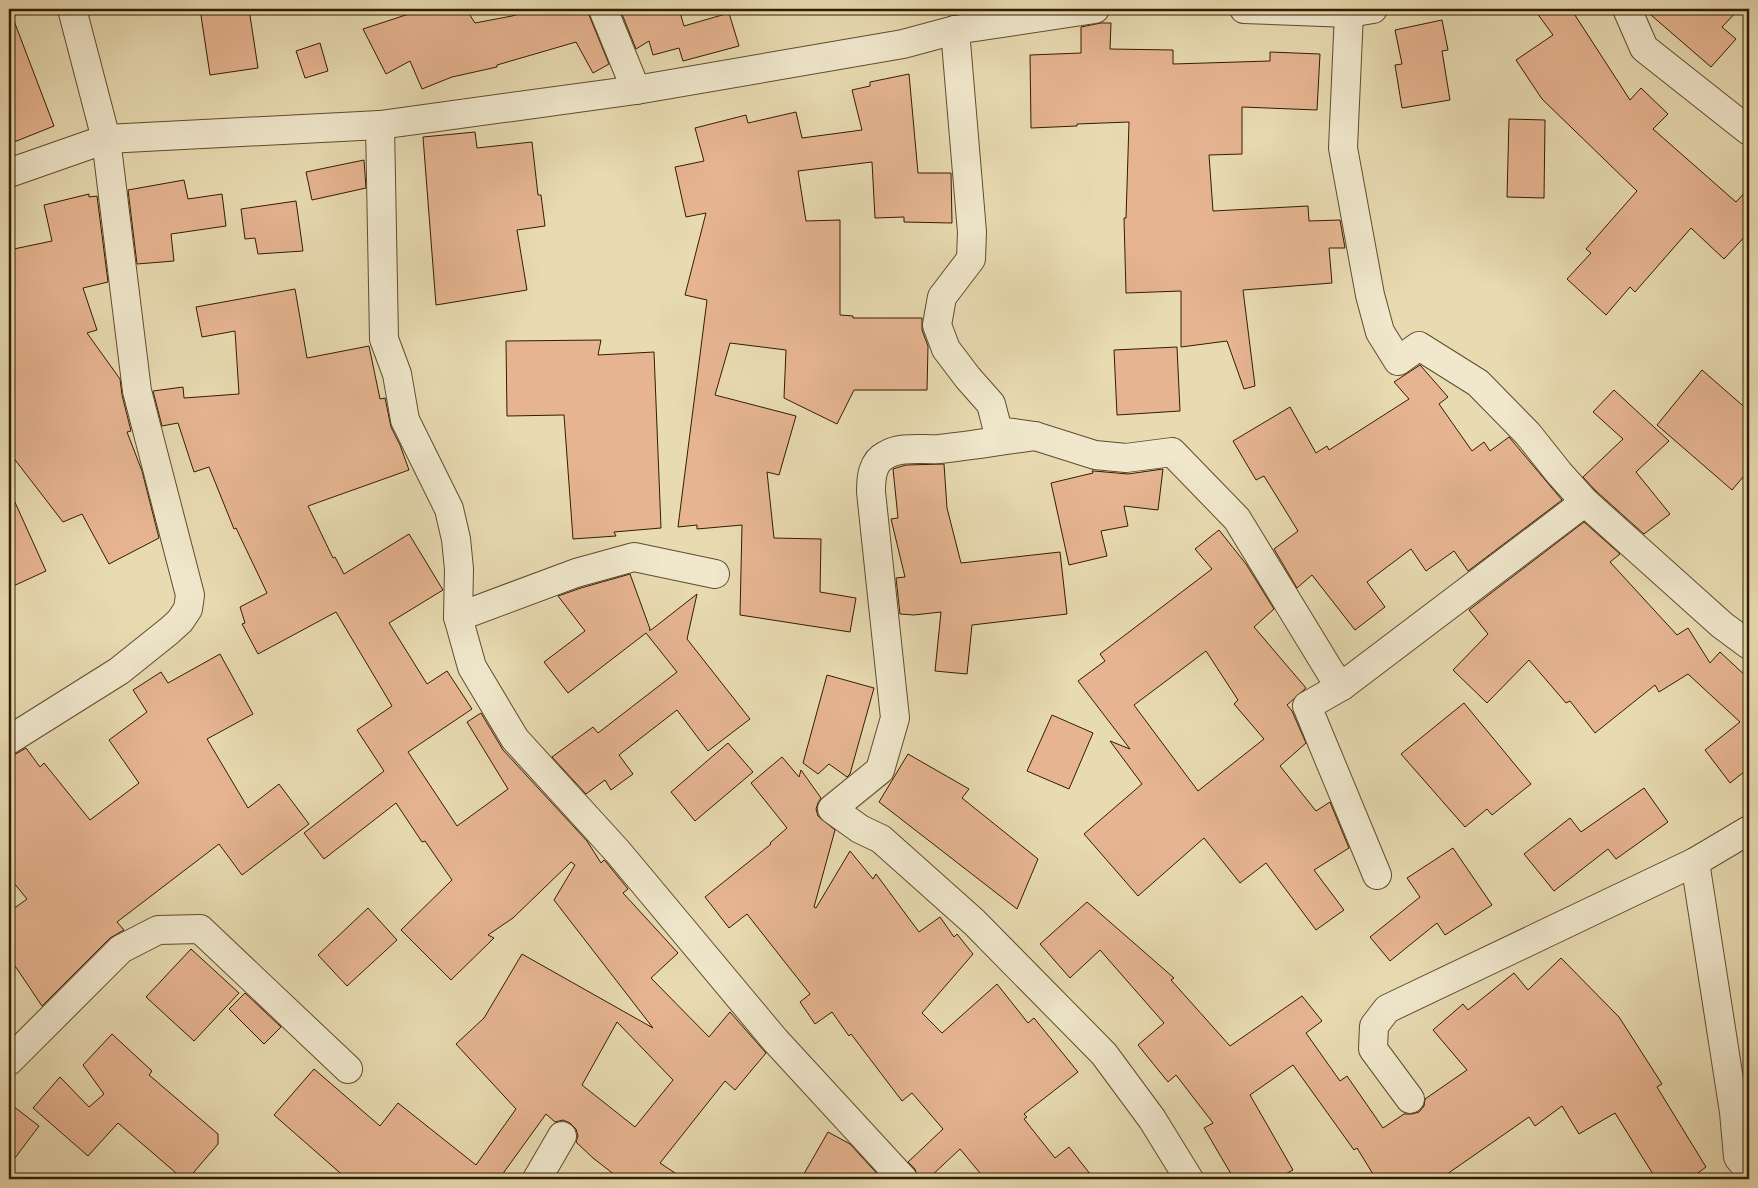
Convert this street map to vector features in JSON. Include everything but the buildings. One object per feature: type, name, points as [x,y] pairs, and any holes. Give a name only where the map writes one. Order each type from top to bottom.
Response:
[{"type":"street","points":[[9,740],[119,671],[180,621],[188,609],[190,596],[137,390],[106,138],[72,9]]},
{"type":"street","points":[[603,9],[636,90]]},
{"type":"street","points":[[9,173],[106,138],[380,125],[636,90],[903,44],[955,30],[1095,9]]},
{"type":"street","points":[[1244,9],[1361,11],[1343,148],[1370,295],[1380,332],[1398,361],[1419,346],[1478,383],[1528,434],[1558,473],[1585,502],[1722,625],[1749,645]]},
{"type":"street","points":[[1627,9],[1644,48],[1749,131]]},
{"type":"street","points":[[955,30],[972,232],[971,259],[942,297],[937,325],[946,349],[991,404],[998,431],[1035,436],[1095,455],[1126,458],[1172,452],[1237,519],[1331,673],[1342,686]]},
{"type":"street","points":[[380,125],[384,339],[397,374],[405,420],[449,510],[456,538],[459,568],[458,617],[472,667],[514,739],[618,852],[774,1040],[903,1179]]},
{"type":"street","points":[[1035,436],[938,449],[896,451],[884,455],[877,462],[873,470],[871,492],[895,718],[880,770],[832,809],[860,829],[881,839],[974,922],[1104,1054],[1152,1119],[1189,1179]]},
{"type":"street","points":[[1377,875],[1307,706],[1342,686],[1585,502]]},
{"type":"street","points":[[458,617],[576,573],[634,557],[715,574]]},
{"type":"street","points":[[1410,1100],[1373,1049],[1374,1026],[1387,1009],[1696,862],[1749,830]]},
{"type":"street","points":[[1696,862],[1732,1102],[1738,1157],[1749,1171]]},
{"type":"street","points":[[9,1061],[121,949],[158,930],[200,929],[348,1069]]},
{"type":"street","points":[[537,1179],[562,1136]]}]
